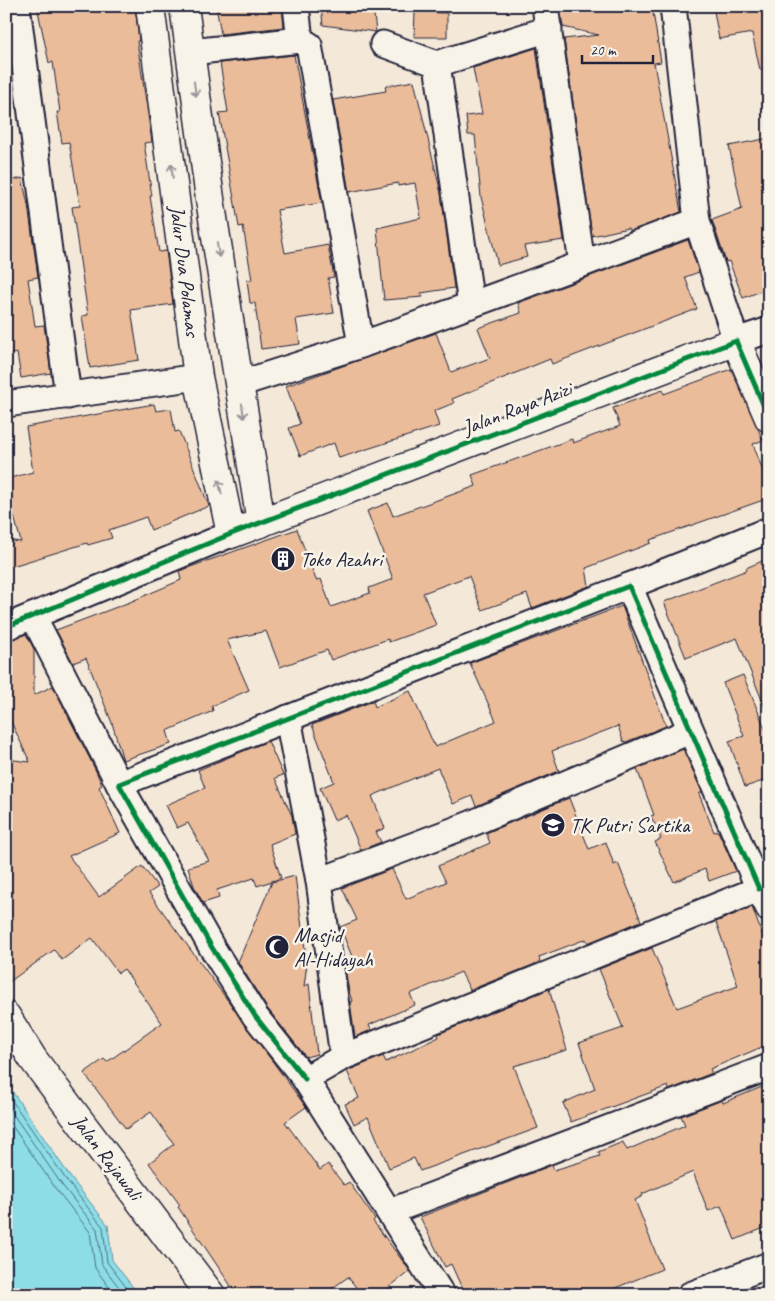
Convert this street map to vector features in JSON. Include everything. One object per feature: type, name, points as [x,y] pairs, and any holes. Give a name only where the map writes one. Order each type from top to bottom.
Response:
[{"type":"street","points":[[17,6],[68,396]]},
{"type":"street","name":"Jalur Dua Polamas","points":[[150,6],[198,377],[231,534]]},
{"type":"street","name":"Jalur Dua Polamas","points":[[184,6],[261,523]]},
{"type":"street","points":[[296,6],[300,40]]},
{"type":"street","points":[[673,6],[697,221],[736,341],[769,418]]},
{"type":"street","points":[[383,44],[437,64],[547,17],[582,264]]},
{"type":"street","points":[[190,52],[300,40],[309,45],[361,345]]},
{"type":"street","points":[[437,64],[471,305]]},
{"type":"street","points":[[239,384],[361,345],[697,221]]},
{"type":"street","points":[[736,341],[769,330]]},
{"type":"street","name":"Jalan Raya Azizi","points":[[231,534],[736,341]]},
{"type":"street","points":[[6,404],[198,377]]},
{"type":"street","points":[[119,784],[769,530]]},
{"type":"street","points":[[6,627],[231,534]]},
{"type":"street","points":[[305,1079],[343,1057],[764,899],[629,586]]},
{"type":"street","points":[[34,616],[119,784],[211,946],[255,1016],[305,1079],[442,1295]]},
{"type":"street","points":[[288,718],[318,881],[343,1057]]},
{"type":"street","points":[[318,881],[468,825],[690,731]]},
{"type":"street","name":"Jalan Rajawali","points":[[6,1016],[33,1060],[211,1295]]},
{"type":"street","points":[[389,1212],[769,1067]]},
{"type":"street","points":[[690,1295],[769,1265]]},
{"type":"water","points":[[6,1082],[71,1178],[108,1225],[112,1260],[139,1295],[6,1295]]},
{"type":"building","points":[[37,6],[135,6],[139,41],[137,41],[152,142],[144,143],[152,196],[150,196],[159,252],[166,251],[173,304],[131,310],[139,360],[90,368],[82,316],[88,315],[72,207],[80,206],[69,142],[62,143],[57,112],[60,112],[53,62],[49,63]]},
{"type":"building","points":[[216,6],[282,6],[284,27],[221,34]]},
{"type":"building","points":[[321,6],[373,6],[376,32],[323,25]]},
{"type":"building","points":[[560,6],[652,6],[661,62],[654,63],[681,212],[633,230],[628,228],[592,236],[564,39],[599,35],[563,27]]},
{"type":"building","points":[[713,6],[769,6],[769,69],[760,70],[752,33],[719,39]]},
{"type":"building","points":[[415,12],[447,13],[447,37],[414,37]]},
{"type":"building","points":[[536,48],[564,240],[524,246],[527,257],[498,265],[481,197],[475,135],[468,135],[466,116],[482,114],[473,68]]},
{"type":"building","points":[[294,55],[322,203],[277,210],[285,253],[328,245],[334,277],[328,278],[334,313],[296,319],[300,344],[261,349],[255,303],[250,303],[247,280],[252,280],[243,226],[239,227],[219,113],[228,112],[220,63]]},
{"type":"building","points":[[414,81],[441,193],[454,288],[421,293],[423,297],[384,300],[377,228],[421,218],[415,183],[398,186],[398,183],[349,192],[333,100],[386,91],[385,86]]},
{"type":"building","points":[[769,138],[769,180],[762,181],[769,199],[769,288],[743,298],[729,261],[726,262],[712,220],[742,209],[729,146]]},
{"type":"building","points":[[22,178],[28,205],[38,277],[28,279],[35,326],[44,325],[51,373],[21,378],[17,353],[6,355],[6,182]]},
{"type":"building","points":[[688,240],[699,272],[685,277],[697,309],[552,364],[550,359],[452,399],[454,403],[434,411],[439,426],[339,458],[334,443],[300,456],[289,428],[300,424],[286,386],[436,333],[451,372],[490,358],[478,328],[521,313],[518,303]]},
{"type":"building","points":[[731,369],[763,440],[753,444],[769,487],[769,498],[650,540],[651,543],[586,568],[589,586],[532,608],[527,594],[482,610],[469,576],[423,593],[436,625],[389,642],[388,639],[331,660],[327,650],[280,667],[266,631],[227,640],[249,690],[212,706],[213,711],[167,731],[171,744],[123,760],[112,723],[86,658],[73,663],[56,630],[181,580],[179,571],[297,529],[316,580],[321,579],[331,607],[370,593],[369,588],[393,579],[367,511],[388,503],[393,516],[476,486],[472,475],[572,439],[573,443],[620,426],[613,408],[663,390],[664,394]]},
{"type":"building","points":[[154,404],[156,411],[171,409],[175,432],[179,431],[209,506],[151,530],[146,517],[109,530],[112,538],[88,545],[87,543],[6,568],[6,540],[21,542],[6,487],[6,479],[33,472],[26,427]]},
{"type":"building","points":[[769,558],[768,715],[737,638],[686,658],[664,602],[747,570],[746,568]]},
{"type":"building","points":[[622,606],[666,726],[626,742],[623,741],[618,726],[552,751],[559,771],[476,806],[472,796],[453,804],[438,768],[372,796],[385,828],[376,832],[381,842],[361,850],[346,815],[334,820],[320,788],[334,782],[312,725],[373,701],[375,707],[410,691],[435,747],[496,721],[470,663]]},
{"type":"building","points":[[26,634],[34,649],[34,695],[53,686],[95,769],[102,785],[99,787],[120,833],[69,856],[99,897],[142,866],[158,887],[149,893],[306,1107],[285,1122],[320,1170],[328,1164],[344,1185],[349,1182],[375,1219],[373,1221],[410,1271],[379,1295],[362,1295],[348,1277],[323,1295],[237,1295],[178,1207],[180,1205],[149,1163],[174,1144],[151,1112],[126,1129],[84,1073],[104,1059],[107,1062],[162,1023],[124,969],[118,973],[92,938],[62,960],[54,950],[6,984],[6,819],[11,783],[6,782],[6,759],[30,762],[6,711],[6,641]]},
{"type":"building","points":[[743,675],[769,738],[769,779],[745,787],[729,741],[744,736],[723,683]]},
{"type":"building","points":[[268,741],[283,775],[275,778],[292,816],[295,834],[270,844],[281,878],[257,886],[254,878],[217,890],[219,898],[203,903],[194,886],[188,867],[209,861],[188,823],[177,828],[166,805],[205,788],[198,770]]},
{"type":"building","points":[[683,749],[702,792],[699,794],[714,832],[718,831],[736,871],[709,881],[705,869],[674,882],[655,842],[661,839],[651,816],[654,815],[637,769]]},
{"type":"building","points":[[569,798],[589,849],[606,842],[614,865],[618,863],[641,921],[588,943],[586,939],[539,957],[540,962],[470,990],[461,972],[410,994],[415,1005],[369,1025],[371,1030],[355,1037],[350,1002],[352,1001],[345,968],[355,964],[340,927],[357,920],[342,888],[392,869],[406,899],[446,882],[438,866],[490,843],[486,833]]},
{"type":"building","points":[[295,876],[307,964],[304,986],[309,984],[317,1054],[306,1057],[267,1008],[238,962],[272,882]]},
{"type":"building","points":[[752,907],[769,953],[769,1044],[710,1069],[712,1073],[669,1090],[668,1086],[571,1122],[563,1103],[595,1089],[579,1043],[623,1028],[599,969],[652,948],[677,1008],[738,986],[716,922]]},
{"type":"building","points":[[549,989],[567,1050],[514,1066],[538,1128],[420,1171],[414,1158],[389,1168],[368,1117],[354,1124],[345,1104],[359,1098],[347,1071],[383,1056],[386,1062],[439,1037],[438,1034]]},
{"type":"building","points":[[769,1084],[769,1226],[735,1240],[721,1206],[708,1211],[693,1172],[642,1194],[643,1196],[635,1200],[662,1269],[598,1295],[465,1295],[451,1264],[445,1267],[420,1217],[552,1165],[554,1170],[600,1156],[598,1152],[623,1142],[627,1150],[685,1125],[681,1116],[722,1100],[723,1103]]},
{"type":"cycle path","points":[[6,627],[231,534],[736,341],[769,418]]},
{"type":"cycle path","points":[[305,1079],[255,1016],[211,946],[119,784],[629,586],[759,889]]},
{"type":"place","name":"Toko Azahri","points":[[283,559]]},
{"type":"place","name":"TK Putri Sartika","points":[[553,825]]},
{"type":"place","name":"Masjid Al-Hidayah","points":[[277,947]]}]
